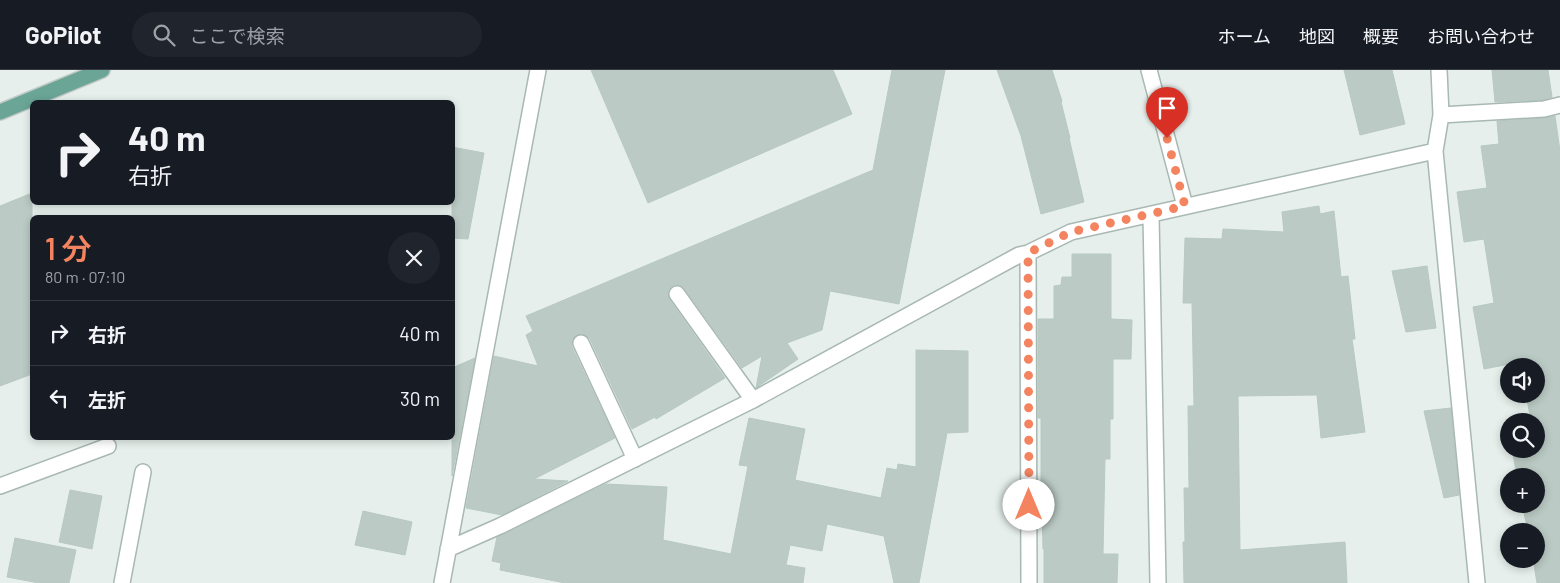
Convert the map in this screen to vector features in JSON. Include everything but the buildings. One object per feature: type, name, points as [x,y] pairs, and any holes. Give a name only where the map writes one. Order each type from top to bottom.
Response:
[{"type":"main road","points":[[0,112],[102,70]]},
{"type":"street","points":[[442,583],[538,70]]},
{"type":"street","points":[[1149,70],[1185,206]]},
{"type":"street","points":[[1439,70],[1441,114],[1435,151],[1477,583]]},
{"type":"street","points":[[1441,114],[1544,109],[1560,105]]},
{"type":"street","points":[[448,549],[500,526],[753,400],[1019,255],[1028,253],[1071,232],[1151,216],[1185,206],[1435,151]]},
{"type":"street","points":[[1151,216],[1158,583]]},
{"type":"street","points":[[1028,253],[1029,583]]},
{"type":"street","points":[[677,294],[753,400]]},
{"type":"street","points":[[581,343],[635,459]]},
{"type":"street","points":[[0,486],[108,446]]},
{"type":"street","points":[[122,583],[143,472]]},
{"type":"route","points":[[1029,505],[1028,253],[1071,232],[1151,216],[1185,206],[1167,138]]}]
